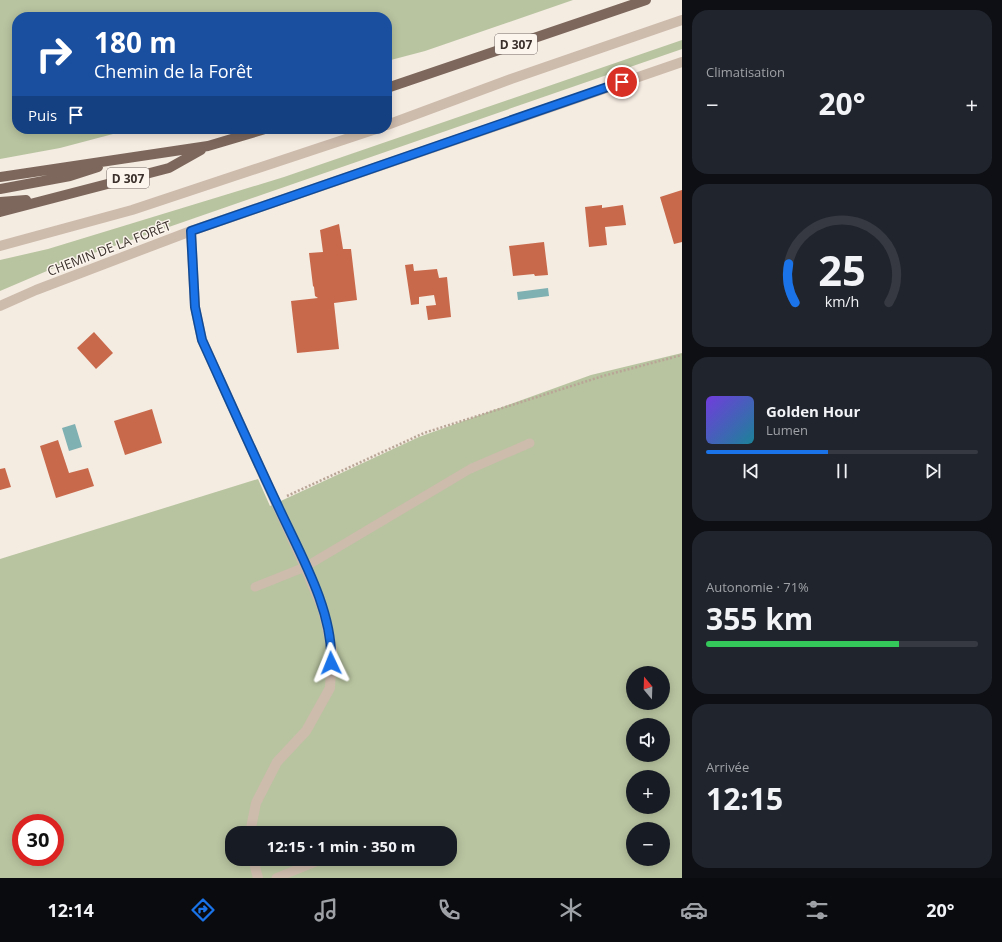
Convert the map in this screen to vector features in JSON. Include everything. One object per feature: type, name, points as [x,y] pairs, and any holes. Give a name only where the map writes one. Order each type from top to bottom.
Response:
[{"type":"main road","name":"D 307","points":[[392,86],[646,0]]},
{"type":"main road","name":"D 307","points":[[0,189],[70,176],[120,160],[208,146],[248,134]]},
{"type":"main road","name":"D 307","points":[[0,202],[45,199],[169,168],[208,146]]},
{"type":"main road","points":[[0,177],[120,160]]},
{"type":"main road","points":[[0,212],[45,199]]},
{"type":"street","points":[[392,123],[511,79],[682,20]]},
{"type":"street","name":"CHEMIN DE LA FORÊT","points":[[0,306],[96,266],[191,231],[682,62]]},
{"type":"street","points":[[0,246],[132,210],[361,134]]},
{"type":"street","points":[[191,231],[195,307],[202,340],[305,567],[323,610],[332,650],[330,688],[306,731],[277,762],[256,803],[251,826]]},
{"type":"street","points":[[255,866],[258,878]]},
{"type":"lane","points":[[255,587],[305,567],[470,469],[530,443]]},
{"type":"lane","points":[[276,878],[306,866]]},
{"type":"path","points":[[275,501],[424,433],[603,376],[682,355]]},
{"type":"green space","points":[[0,0],[573,0],[425,51],[392,60],[392,12],[12,12],[12,134],[113,134],[60,148],[0,159]]},
{"type":"green space","points":[[682,40],[682,49],[68,262],[0,291],[0,260],[48,249],[284,177]]},
{"type":"green space","points":[[682,353],[682,878],[0,878],[0,559],[258,479],[270,506],[419,437],[591,375]]},
{"type":"water","points":[[548,288],[549,296],[518,300],[517,292]]},
{"type":"water","points":[[75,424],[82,447],[69,451],[62,428]]},
{"type":"building","points":[[682,190],[682,242],[674,244],[660,197]]},
{"type":"building","points":[[602,205],[602,208],[623,205],[626,225],[605,227],[607,245],[589,247],[585,207]]},
{"type":"building","points":[[339,224],[343,249],[351,249],[357,300],[334,303],[339,349],[297,353],[291,301],[318,298],[315,296],[313,286],[309,253],[323,252],[320,230]]},
{"type":"building","points":[[544,242],[548,275],[535,276],[534,274],[513,276],[509,246]]},
{"type":"building","points":[[413,264],[414,271],[437,269],[439,278],[447,277],[451,317],[428,320],[426,306],[436,305],[434,295],[419,297],[419,304],[411,305],[405,265]]},
{"type":"building","points":[[94,332],[113,353],[96,369],[77,348]]},
{"type":"building","points":[[152,409],[162,443],[125,455],[114,421]]},
{"type":"building","points":[[58,440],[69,473],[88,468],[94,486],[56,498],[40,446]]},
{"type":"building","points":[[5,468],[11,487],[0,490],[0,469]]},
{"type":"route","points":[[331,663],[332,650],[323,610],[202,340],[195,307],[191,231],[622,82]]}]
